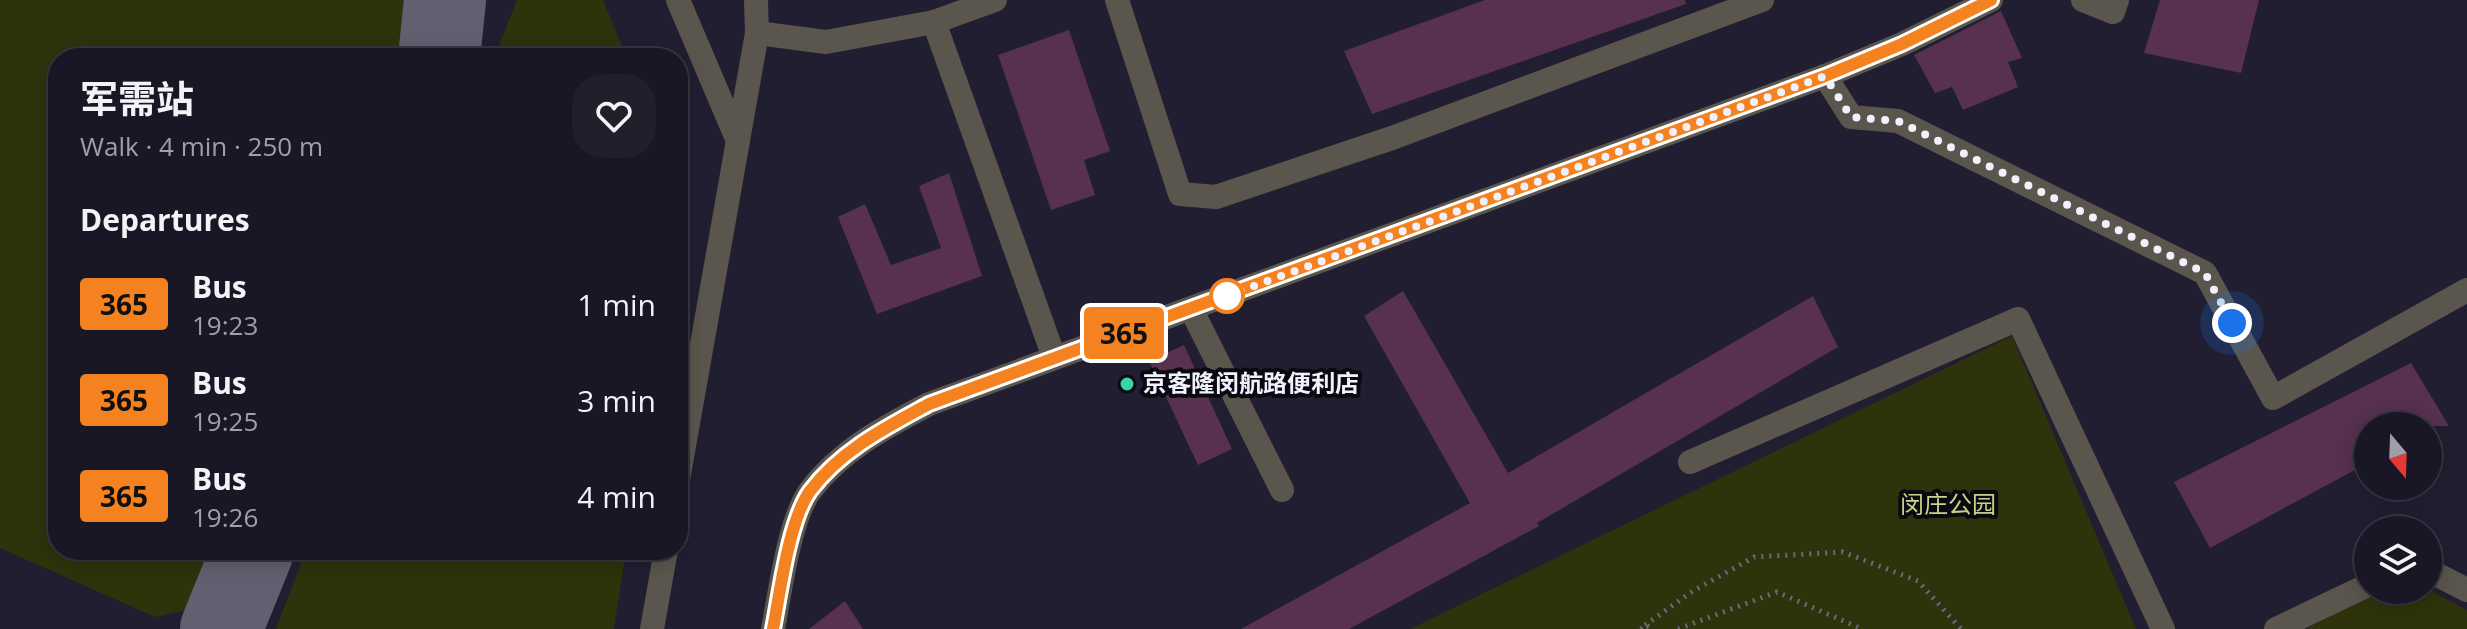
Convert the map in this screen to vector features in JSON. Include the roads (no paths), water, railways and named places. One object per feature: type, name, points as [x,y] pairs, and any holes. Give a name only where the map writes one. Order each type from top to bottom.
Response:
[{"type":"street","points":[[678,0],[738,141]]},
{"type":"street","points":[[688,424],[757,33],[756,0]]},
{"type":"street","points":[[757,33],[826,42],[934,22],[995,0]]},
{"type":"street","points":[[1117,0],[1180,194],[1216,197],[1392,138],[1762,0]]},
{"type":"street","points":[[773,629],[789,548],[808,494],[845,453],[929,404],[1825,76],[1902,44],[1991,0]]},
{"type":"street","points":[[2083,0],[2113,12],[2117,0]]},
{"type":"street","points":[[934,22],[1054,357]]},
{"type":"street","points":[[1825,76],[1851,117],[1898,121],[2205,273],[2273,398],[2467,290]]},
{"type":"street","points":[[1191,309],[1282,490]]},
{"type":"street","points":[[1690,462],[2018,319],[2163,629]]},
{"type":"street","points":[[652,629],[664,560]]},
{"type":"street","points":[[2442,577],[2467,590]]},
{"type":"street","points":[[2276,629],[2354,592]]},
{"type":"place","name":"京客隆闵航路便利店","points":[[1127,384]]},
{"type":"park label","name":"闵庄公园","points":[[1948,505]]}]
